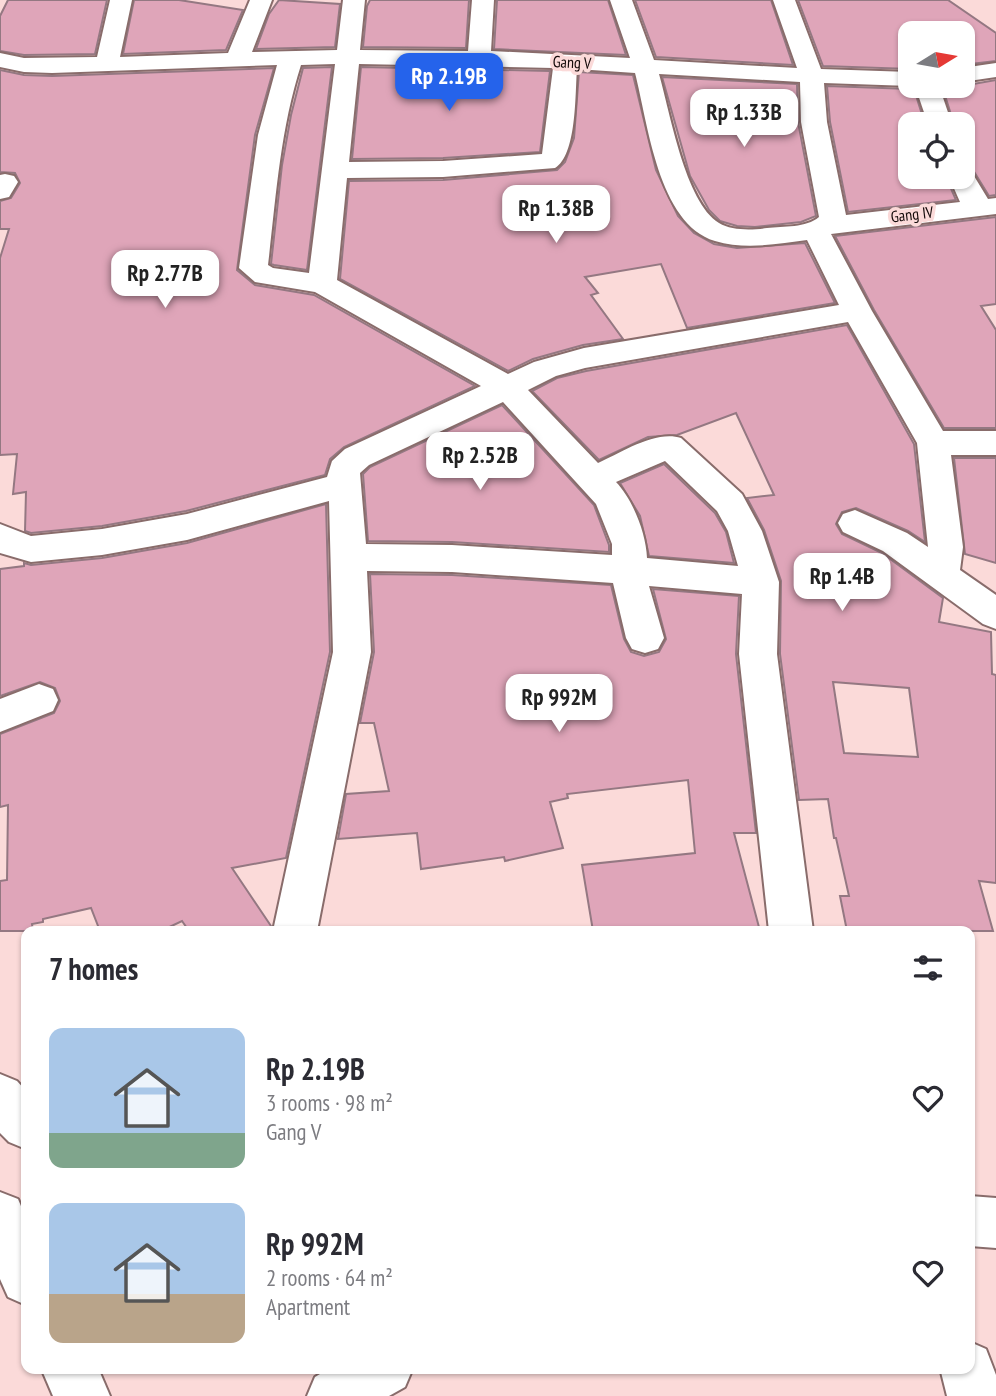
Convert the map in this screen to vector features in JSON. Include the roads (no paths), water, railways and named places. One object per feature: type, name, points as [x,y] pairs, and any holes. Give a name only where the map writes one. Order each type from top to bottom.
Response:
[{"type":"street","points":[[107,64],[121,0]]},
{"type":"street","points":[[238,58],[261,0]]},
{"type":"street","points":[[322,284],[354,0]]},
{"type":"street","points":[[479,58],[482,0]]},
{"type":"street","name":"Gang IV","points":[[621,0],[645,66],[677,186],[694,216],[709,229],[723,235],[756,238],[988,206]]},
{"type":"street","points":[[784,0],[812,77],[814,122],[833,218],[822,228],[857,311],[933,443],[946,547],[942,573]]},
{"type":"street","name":"Gang V","points":[[0,61],[34,66],[238,58],[479,58],[812,77],[898,79]]},
{"type":"street","points":[[291,58],[283,81],[268,160],[253,268],[264,276],[322,284],[507,387],[611,498],[629,544],[631,586],[645,638]]},
{"type":"street","points":[[334,170],[443,169],[546,162],[553,158],[557,147],[566,62]]},
{"type":"street","points":[[975,73],[996,70]]},
{"type":"street","points":[[967,189],[972,200],[988,206]]},
{"type":"street","points":[[296,926],[352,652],[344,468],[357,457],[507,387],[577,360],[857,311]]},
{"type":"street","points":[[933,443],[996,443]]},
{"type":"street","points":[[593,478],[669,446],[730,503],[745,531],[761,582],[758,654],[790,926]]},
{"type":"street","points":[[0,537],[9,543],[31,549],[102,542],[187,527],[343,485]]},
{"type":"street","points":[[855,523],[895,542],[996,614]]},
{"type":"street","points":[[349,557],[500,559],[761,582]]},
{"type":"street","points":[[0,716],[39,700]]},
{"type":"street","points":[[0,1098],[21,1120]]},
{"type":"street","points":[[0,1217],[21,1267]]},
{"type":"street","points":[[975,1221],[996,1223]]},
{"type":"street","points":[[71,1374],[83,1396]]},
{"type":"street","points":[[334,1396],[375,1374]]},
{"type":"street","points":[[968,1374],[974,1396]]}]
